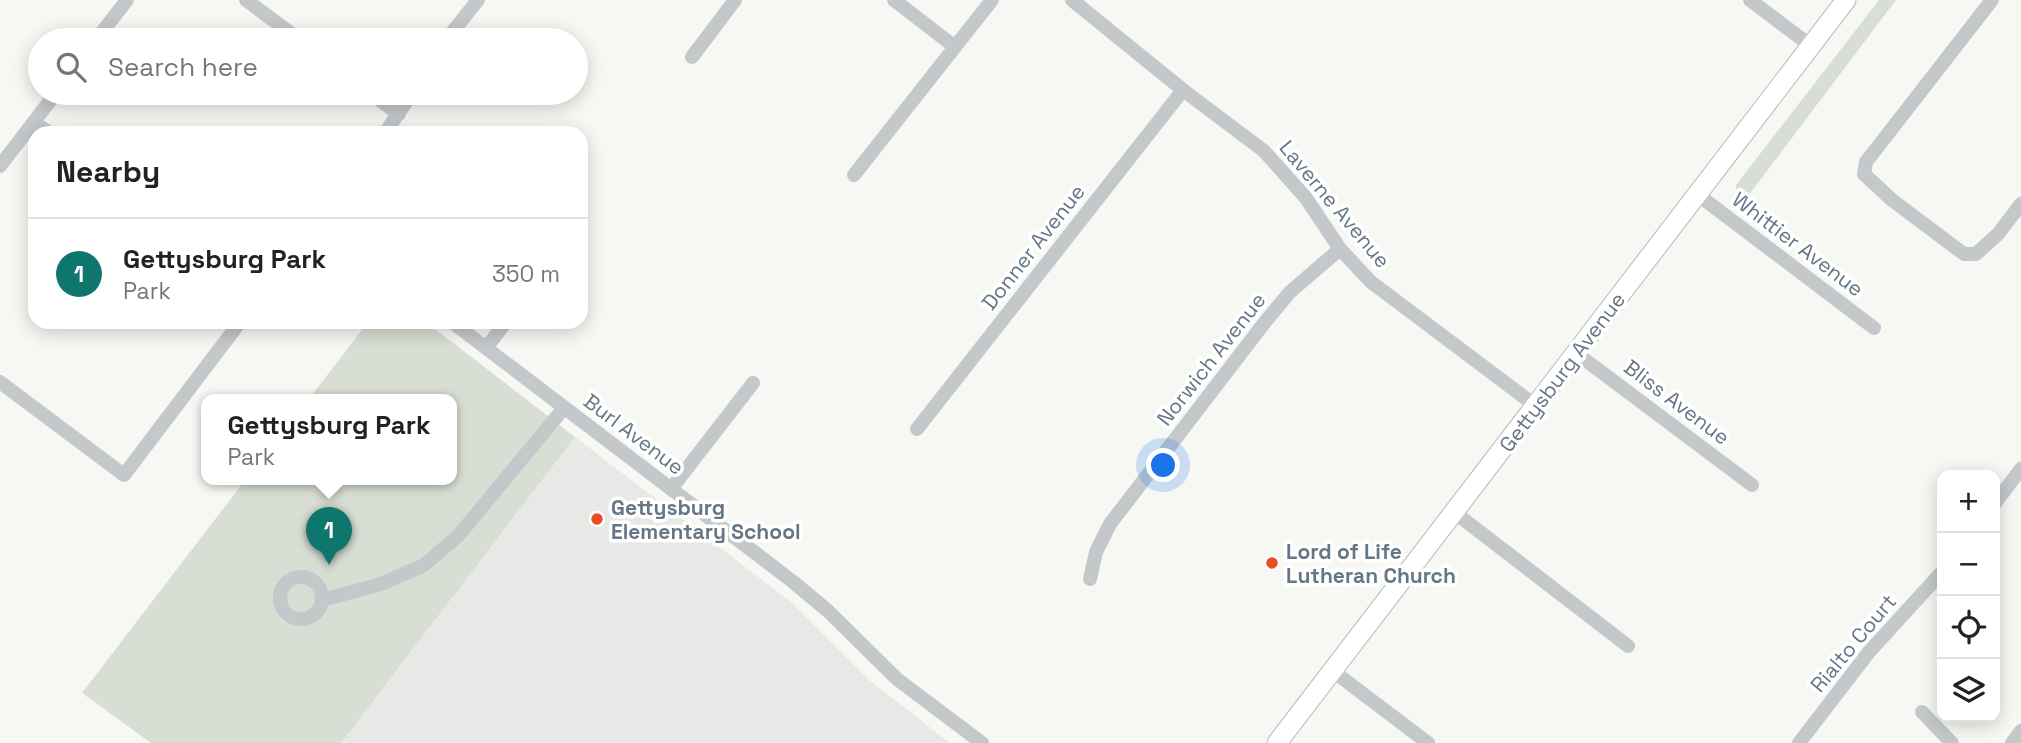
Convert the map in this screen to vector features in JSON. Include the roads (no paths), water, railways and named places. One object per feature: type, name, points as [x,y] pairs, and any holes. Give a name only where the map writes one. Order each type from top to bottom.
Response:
[{"type":"street","points":[[105,28],[127,0]]},
{"type":"street","points":[[246,0],[284,28]]},
{"type":"street","points":[[456,28],[478,0]]},
{"type":"street","points":[[692,57],[735,0]]},
{"type":"street","points":[[894,0],[955,47]]},
{"type":"street","points":[[854,175],[992,0]]},
{"type":"street","name":"Laverne Avenue","points":[[1072,0],[1182,90],[1264,151],[1306,198],[1340,249],[1371,282],[1536,406]]},
{"type":"street","points":[[1750,0],[1811,46]]},
{"type":"street","name":"Gettysburg Avenue","points":[[1278,743],[1846,0]]},
{"type":"street","points":[[1992,0],[1866,162],[1864,174],[1892,200],[1965,254],[1976,254],[1998,234],[2021,204]]},
{"type":"street","name":"Donner Avenue","points":[[917,429],[1182,90]]},
{"type":"street","points":[[31,126],[47,105]]},
{"type":"street","points":[[387,105],[399,114]]},
{"type":"street","points":[[390,126],[405,105]]},
{"type":"street","points":[[34,122],[39,126]]},
{"type":"street","points":[[0,166],[28,130]]},
{"type":"street","name":"Whittier Avenue","points":[[1697,194],[1874,328]]},
{"type":"street","name":"Norwich Avenue","points":[[1090,579],[1096,552],[1110,524],[1135,491],[1290,292],[1340,249]]},
{"type":"street","points":[[0,382],[124,475],[235,329]]},
{"type":"street","name":"Burl Avenue","points":[[461,329],[811,596],[897,679],[982,743]]},
{"type":"street","points":[[486,348],[501,329]]},
{"type":"street","name":"Bliss Avenue","points":[[1576,353],[1752,485]]},
{"type":"street","points":[[671,489],[753,383]]},
{"type":"street","points":[[322,600],[381,584],[424,565],[458,536],[564,408]]},
{"type":"street","points":[[2000,496],[2021,469]]},
{"type":"street","points":[[1454,512],[1628,646]]},
{"type":"street","name":"Rialto Court","points":[[1799,743],[1869,652],[1937,577]]},
{"type":"street","points":[[1333,671],[1428,743]]},
{"type":"street","points":[[1922,712],[1952,743]]},
{"type":"street","points":[[2012,743],[2021,731]]},
{"type":"place","name":"Gettysburg Elementary School","points":[[597,519]]},
{"type":"place","name":"Lord of Life Lutheran Church","points":[[1272,563]]},
{"type":"place","name":"Gettysburg Park","points":[[329,565]]}]
